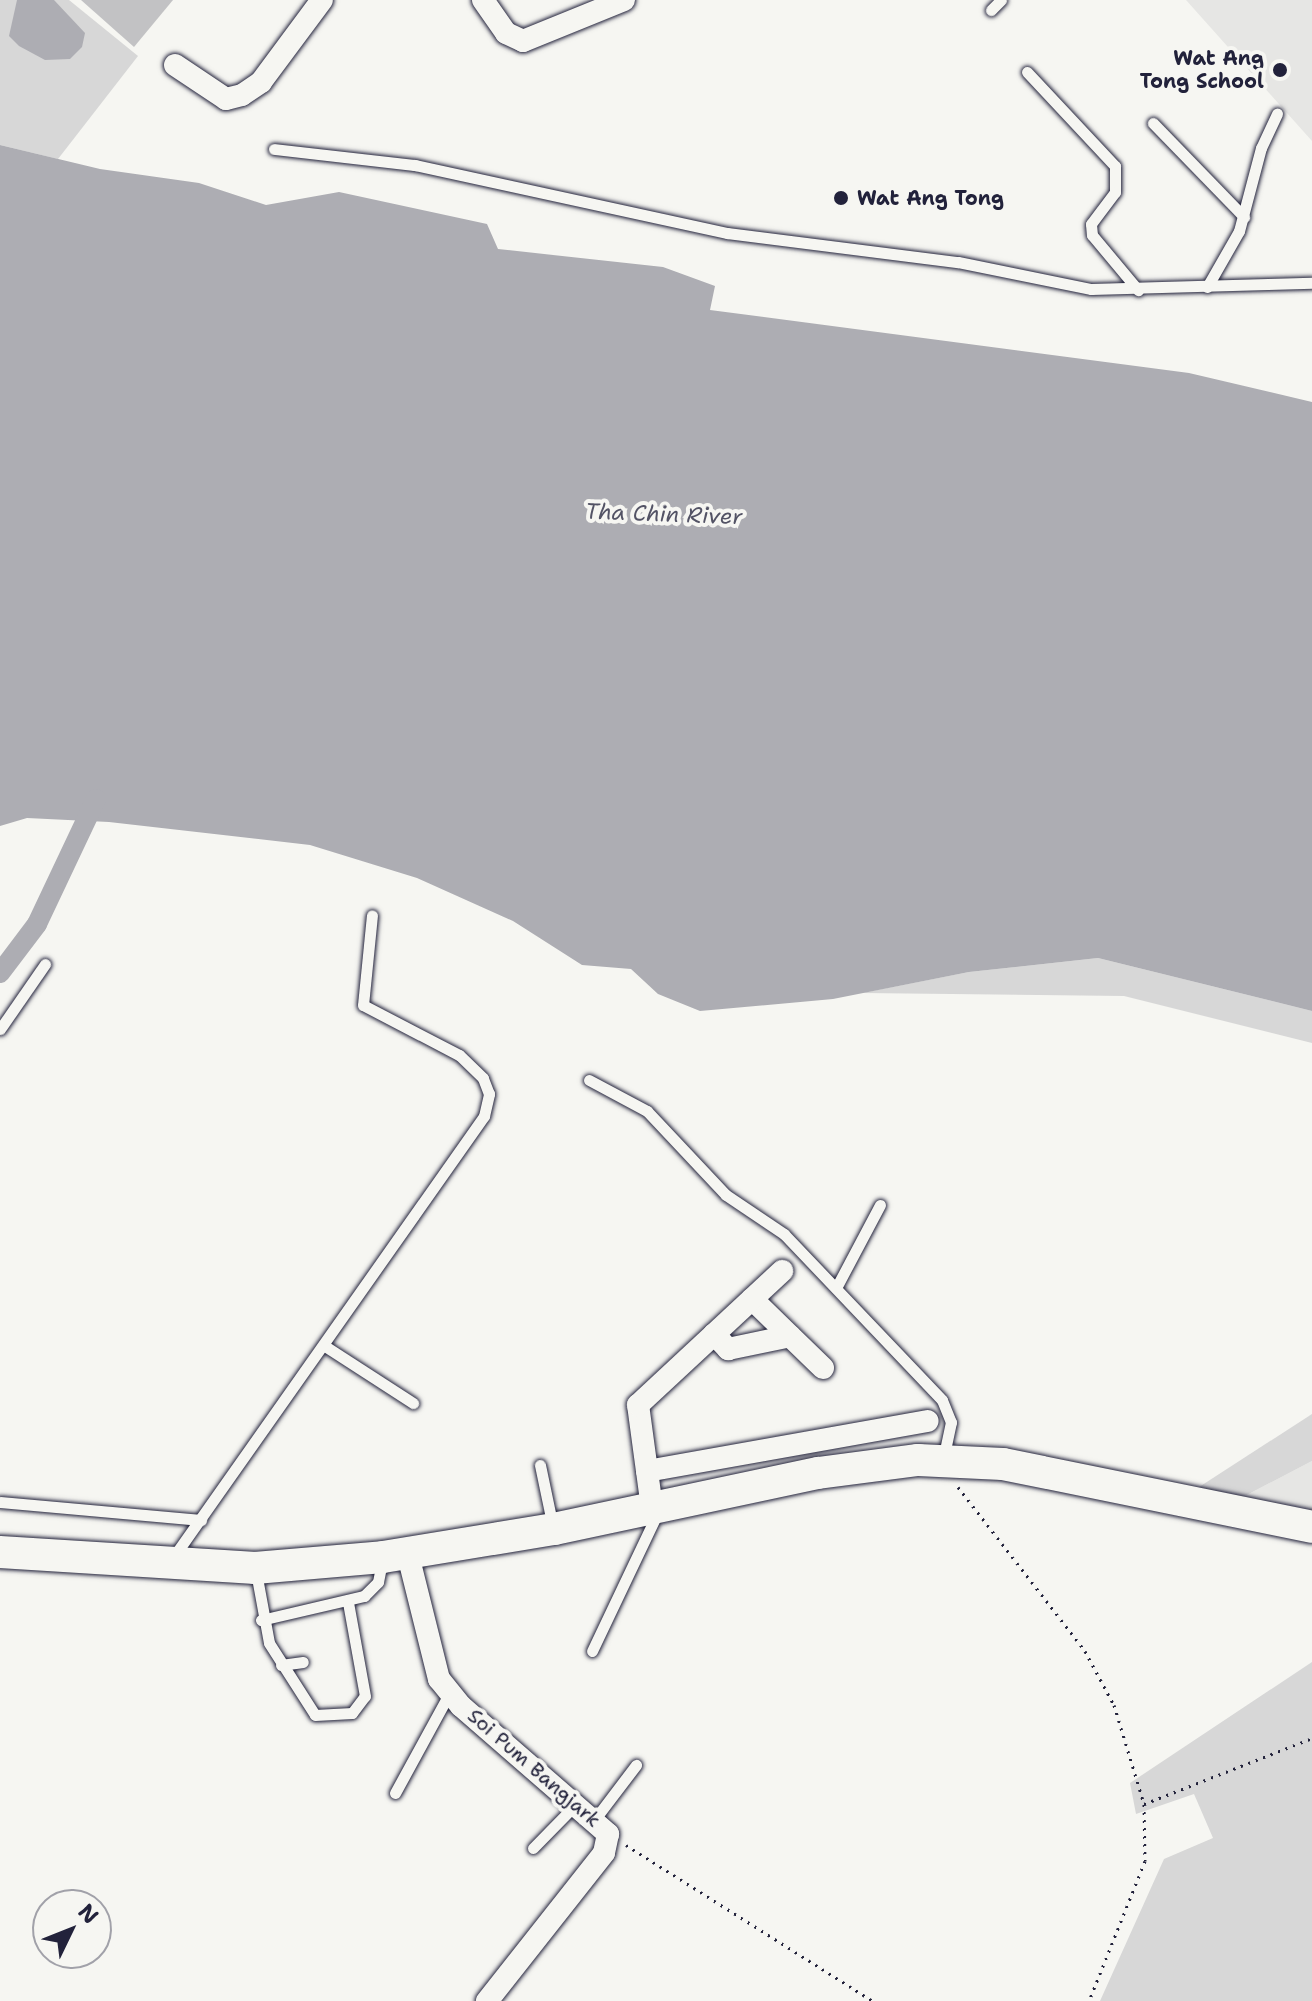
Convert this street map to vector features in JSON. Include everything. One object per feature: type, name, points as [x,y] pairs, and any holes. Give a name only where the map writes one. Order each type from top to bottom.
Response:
[{"type":"main road","points":[[0,1552],[255,1568],[396,1556],[554,1529],[818,1473],[948,1460],[1003,1464],[1312,1527]]},
{"type":"street","points":[[175,65],[226,99],[242,95],[261,82],[322,0]]},
{"type":"street","points":[[483,0],[506,33],[523,41],[624,0]]},
{"type":"street","points":[[656,1508],[647,1471],[638,1405],[782,1271]]},
{"type":"street","points":[[752,1299],[823,1368]]},
{"type":"street","points":[[714,1334],[728,1349],[790,1336]]},
{"type":"street","points":[[647,1471],[928,1421]]},
{"type":"street","name":"Soi Pum Bangjark","points":[[396,1556],[429,1657],[450,1692],[602,1826],[604,1853],[487,2001]]},
{"type":"lane","points":[[991,10],[1001,0]]},
{"type":"lane","points":[[1027,72],[1115,166],[1115,192],[1091,224],[1092,235],[1138,290]]},
{"type":"lane","points":[[1207,287],[1244,217],[1261,148],[1277,113]]},
{"type":"lane","points":[[1153,123],[1244,217]]},
{"type":"lane","points":[[274,149],[415,165],[727,233],[958,262],[1091,289],[1312,283]]},
{"type":"lane","points":[[170,1563],[484,1116],[489,1094],[483,1078],[459,1055],[363,1005],[372,915]]},
{"type":"lane","points":[[0,1029],[45,964]]},
{"type":"lane","points":[[589,1080],[647,1111],[726,1195],[784,1234],[942,1400],[951,1422],[948,1460]]},
{"type":"lane","points":[[836,1288],[880,1205]]},
{"type":"lane","points":[[325,1346],[413,1403]]},
{"type":"lane","points":[[540,1465],[554,1529]]},
{"type":"lane","points":[[0,1502],[201,1520]]},
{"type":"lane","points":[[592,1651],[656,1508]]},
{"type":"lane","points":[[261,1620],[348,1602],[378,1582],[396,1556]]},
{"type":"lane","points":[[255,1568],[261,1620],[281,1665],[315,1715],[331,1718],[352,1713],[365,1696],[353,1654],[348,1602]]},
{"type":"lane","points":[[281,1665],[303,1662]]},
{"type":"lane","points":[[395,1793],[450,1692]]},
{"type":"lane","points":[[602,1826],[636,1765]]},
{"type":"lane","points":[[533,1848],[577,1803]]},
{"type":"path","points":[[948,1460],[1085,1651],[1114,1705],[1144,1804],[1145,1861],[1089,2001]]},
{"type":"path","points":[[1144,1804],[1312,1738]]},
{"type":"path","points":[[602,1826],[873,2001]]},
{"type":"shaded area","points":[[0,0],[69,0],[138,56],[58,159],[0,145]]},
{"type":"shaded area","name":"Wat Ang Tong School","points":[[1186,0],[1312,0],[1312,141]]},
{"type":"shaded area","points":[[1098,958],[1312,1011],[1312,1043],[1124,996],[862,993],[969,972]]},
{"type":"shaded area","points":[[1312,1414],[1312,1461],[1241,1498],[1196,1489]]},
{"type":"shaded area","points":[[1312,1461],[1312,1513],[1241,1498]]},
{"type":"shaded area","points":[[1312,1662],[1312,2001],[1100,2001],[1164,1859],[1213,1838],[1194,1794],[1136,1814],[1130,1783]]},
{"type":"water","points":[[17,0],[54,0],[85,33],[82,47],[70,59],[45,60],[19,46],[9,36]]},
{"type":"water","name":"Tha Chin River","points":[[0,145],[100,169],[199,183],[266,205],[339,192],[487,224],[498,249],[663,267],[715,286],[710,310],[1189,373],[1312,402],[1312,1011],[1098,958],[969,972],[833,999],[700,1011],[658,994],[631,969],[582,965],[513,921],[417,878],[310,845],[109,822],[27,818],[0,826]]},
{"type":"building","points":[[81,0],[173,0],[134,47]]},
{"type":"waterway","points":[[0,973],[37,924],[96,799]]},
{"type":"place","name":"Wat Ang Tong School","points":[[1280,70]]},
{"type":"place","name":"Wat Ang Tong","points":[[841,198]]}]
